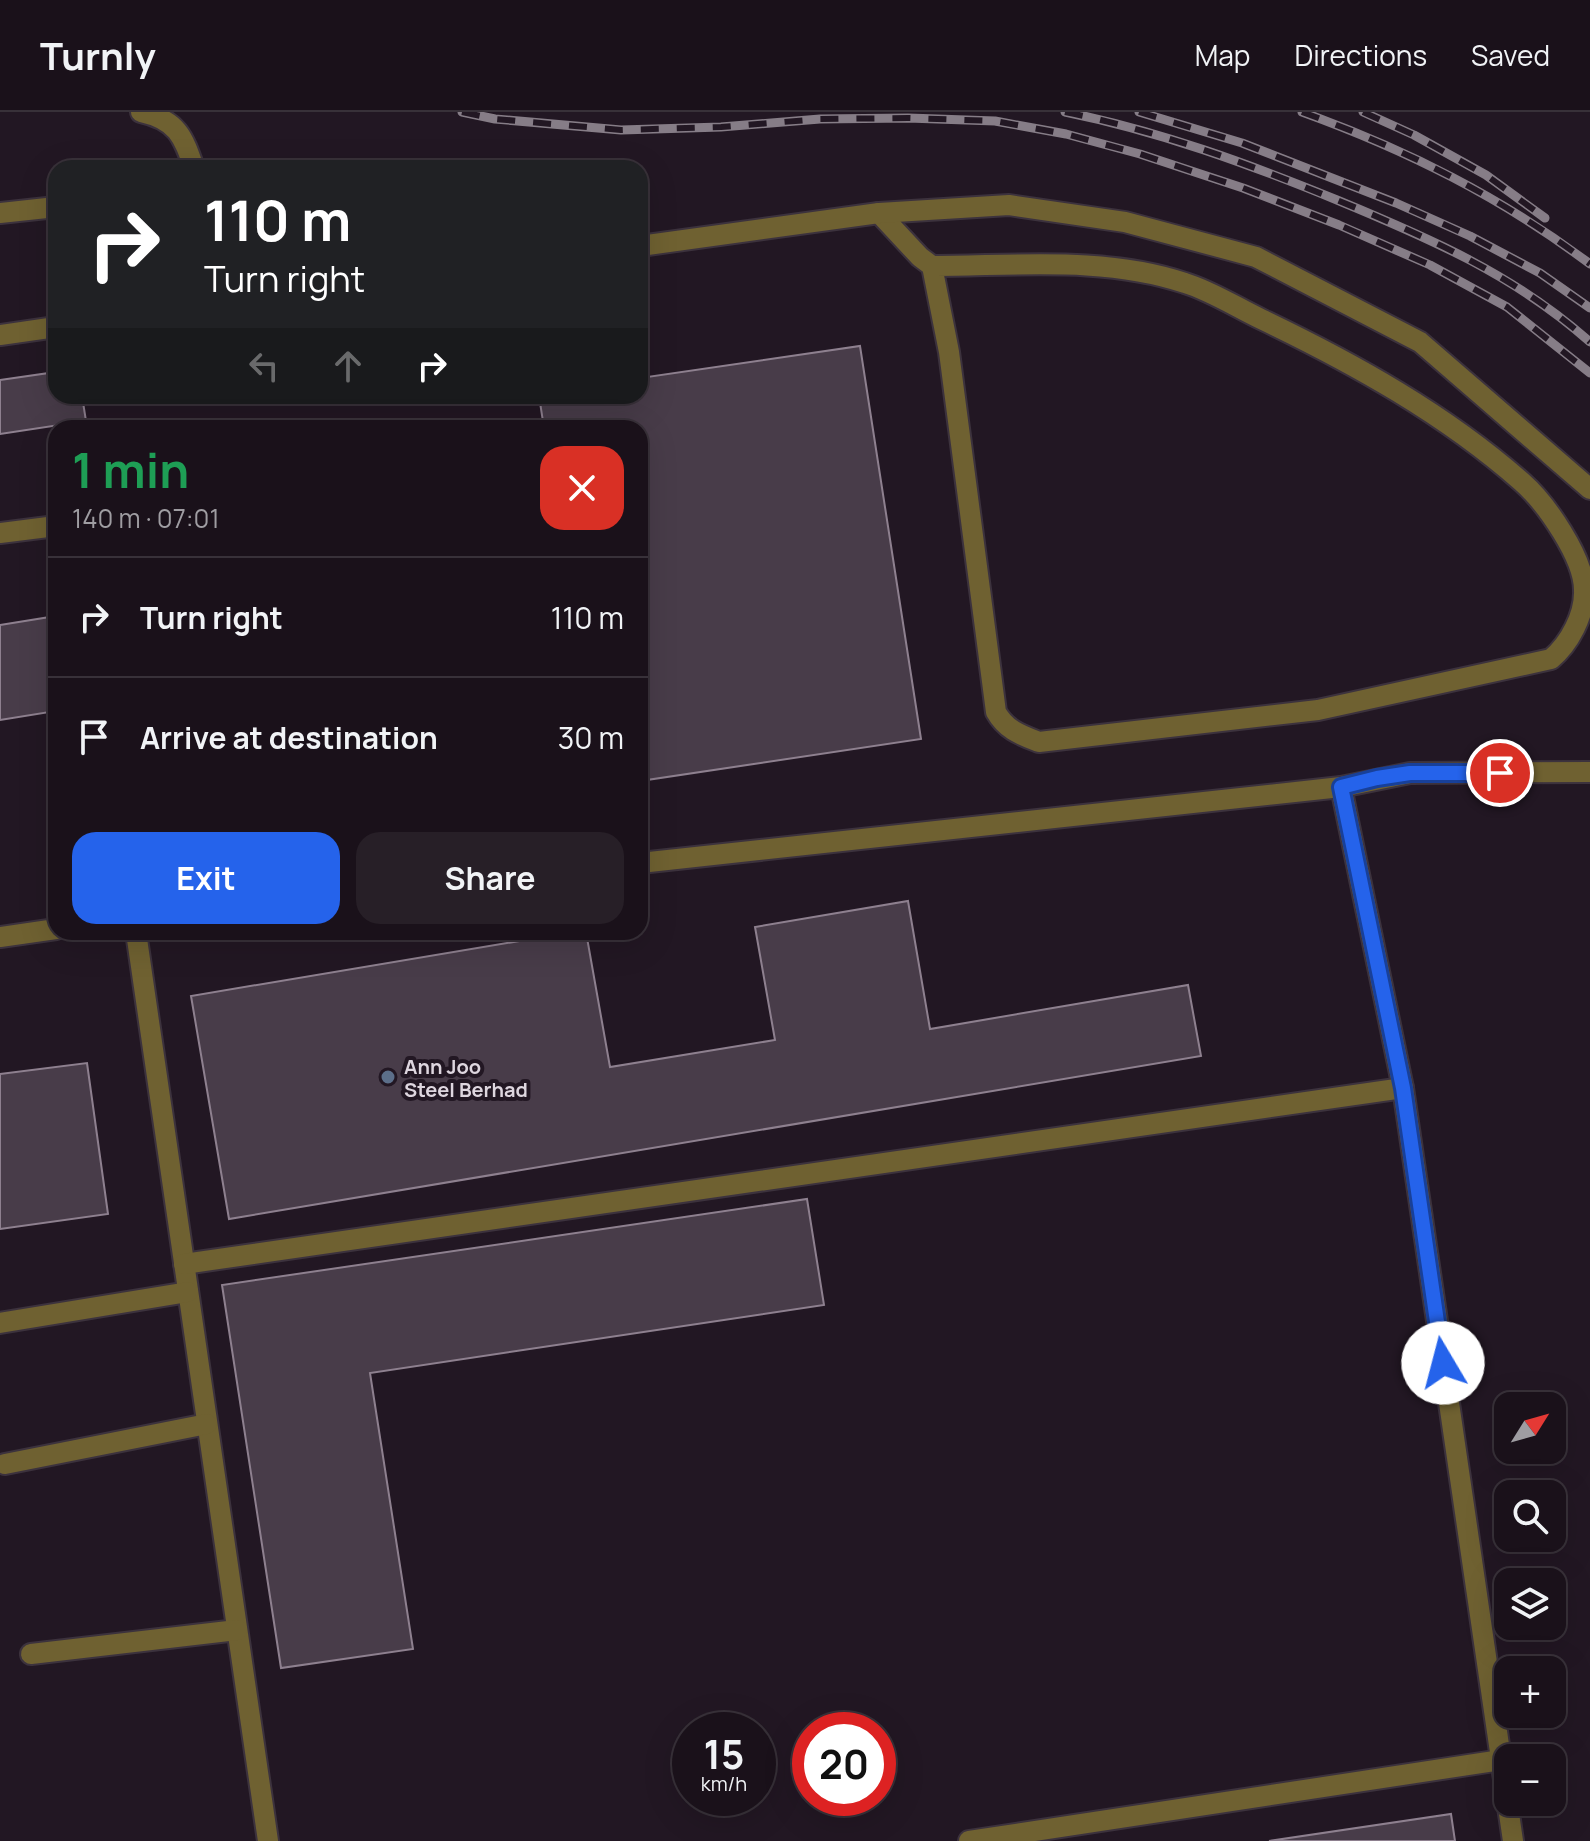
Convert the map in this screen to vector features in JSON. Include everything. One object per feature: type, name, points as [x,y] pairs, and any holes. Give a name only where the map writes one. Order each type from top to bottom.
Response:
[{"type":"lane","points":[[141,112],[156,115],[178,129],[191,160]]},
{"type":"lane","points":[[648,245],[879,213],[1009,205],[1125,222],[1256,257],[1420,342],[1590,489]]},
{"type":"lane","points":[[0,213],[48,208]]},
{"type":"lane","points":[[879,213],[932,266],[1093,266],[1186,283],[1303,339],[1417,403],[1524,483],[1552,516],[1577,560],[1585,591],[1566,646],[1551,659],[1318,710],[1039,742],[1016,733],[1003,723],[996,712],[949,352],[932,266]]},
{"type":"lane","points":[[0,335],[48,328]]},
{"type":"lane","points":[[0,533],[48,527]]},
{"type":"lane","points":[[648,862],[1341,787],[1410,773],[1590,772]]},
{"type":"lane","points":[[1341,787],[1403,1088],[1499,1744]]},
{"type":"lane","points":[[0,937],[48,930]]},
{"type":"lane","points":[[137,940],[268,1841]]},
{"type":"lane","points":[[184,1264],[1403,1088]]},
{"type":"lane","points":[[0,1323],[188,1292]]},
{"type":"lane","points":[[5,1464],[207,1424]]},
{"type":"lane","points":[[31,1654],[237,1630]]},
{"type":"lane","points":[[969,1841],[1494,1761]]},
{"type":"lane","points":[[1509,1816],[1513,1841]]},
{"type":"building","points":[[860,346],[921,739],[648,780],[648,420],[543,420],[540,404],[648,404],[648,377]]},
{"type":"building","points":[[48,373],[48,404],[83,404],[86,420],[48,420],[48,427],[0,434],[0,380]]},
{"type":"building","points":[[48,617],[48,712],[0,720],[0,625]]},
{"type":"building","points":[[908,901],[930,1029],[1188,985],[1201,1056],[229,1219],[191,996],[525,940],[587,940],[610,1067],[775,1040],[755,927]]},
{"type":"building","points":[[87,1063],[108,1214],[0,1229],[0,1074]]},
{"type":"building","points":[[807,1199],[824,1305],[370,1373],[413,1649],[281,1668],[222,1285]]},
{"type":"building","points":[[1451,1814],[1455,1841],[1269,1841]]},
{"type":"railway","points":[[462,112],[495,119],[621,130],[721,127],[820,119],[908,118],[995,121],[1066,134],[1140,154],[1243,188],[1430,265],[1507,307],[1590,373]]},
{"type":"railway","points":[[1065,112],[1135,129],[1237,161],[1405,229],[1501,278],[1532,297],[1590,342]]},
{"type":"railway","points":[[1139,112],[1242,143],[1396,203],[1470,236],[1540,273],[1590,308]]},
{"type":"railway","points":[[1302,112],[1379,142],[1452,177],[1522,217],[1590,264]]},
{"type":"railway","points":[[1363,112],[1414,135],[1486,175],[1545,218]]},
{"type":"place","name":"Ann Joo Steel Berhad","points":[[388,1077]]},
{"type":"route","points":[[1443,1363],[1403,1088],[1341,787],[1410,773],[1500,773]]}]
